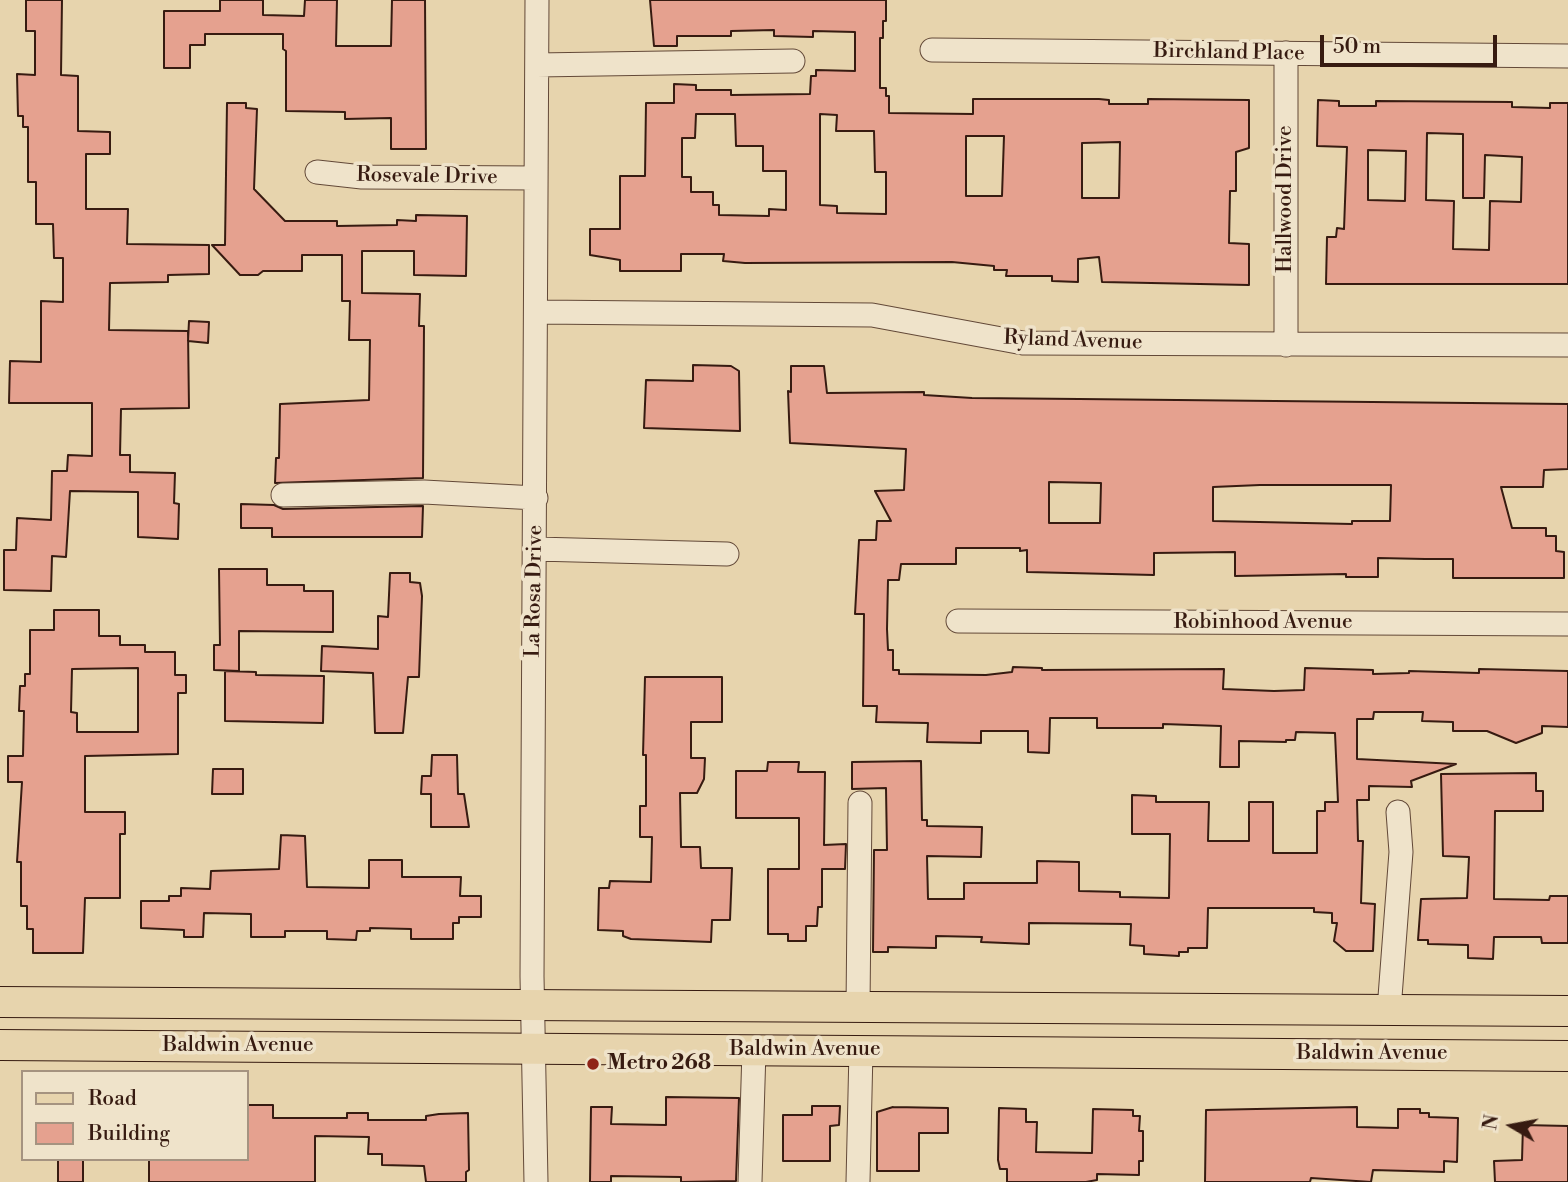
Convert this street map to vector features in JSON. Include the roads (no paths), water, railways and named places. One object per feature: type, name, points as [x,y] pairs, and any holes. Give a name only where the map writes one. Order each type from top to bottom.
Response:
[{"type":"main road","name":"Baldwin Avenue","points":[[0,1002],[1568,1011]]},
{"type":"main road","points":[[1388,1054],[1390,1010]]},
{"type":"main road","name":"Baldwin Avenue","points":[[0,1045],[1568,1056]]},
{"type":"street","name":"La Rosa Drive","points":[[536,1182],[533,1006],[538,312],[537,0]]},
{"type":"street","name":"Birchland Place","points":[[932,50],[1568,56]]},
{"type":"street","name":"Hallwood Drive","points":[[1286,53],[1286,345]]},
{"type":"street","points":[[537,65],[793,61]]},
{"type":"street","name":"Rosevale Drive","points":[[317,172],[362,177],[536,178]]},
{"type":"street","name":"Ryland Avenue","points":[[538,312],[872,315],[1023,343],[1568,345]]},
{"type":"street","points":[[283,495],[424,492],[536,498]]},
{"type":"street","points":[[536,549],[727,554]]},
{"type":"street","name":"Robinhood Avenue","points":[[958,621],[1568,624]]},
{"type":"street","points":[[858,1008],[860,803]]},
{"type":"street","points":[[1390,1010],[1401,852],[1398,812]]},
{"type":"street","points":[[750,1182],[754,1050]]},
{"type":"street","points":[[858,1182],[861,1051]]},
{"type":"place","name":"Metro 268","points":[[593,1064]]}]
